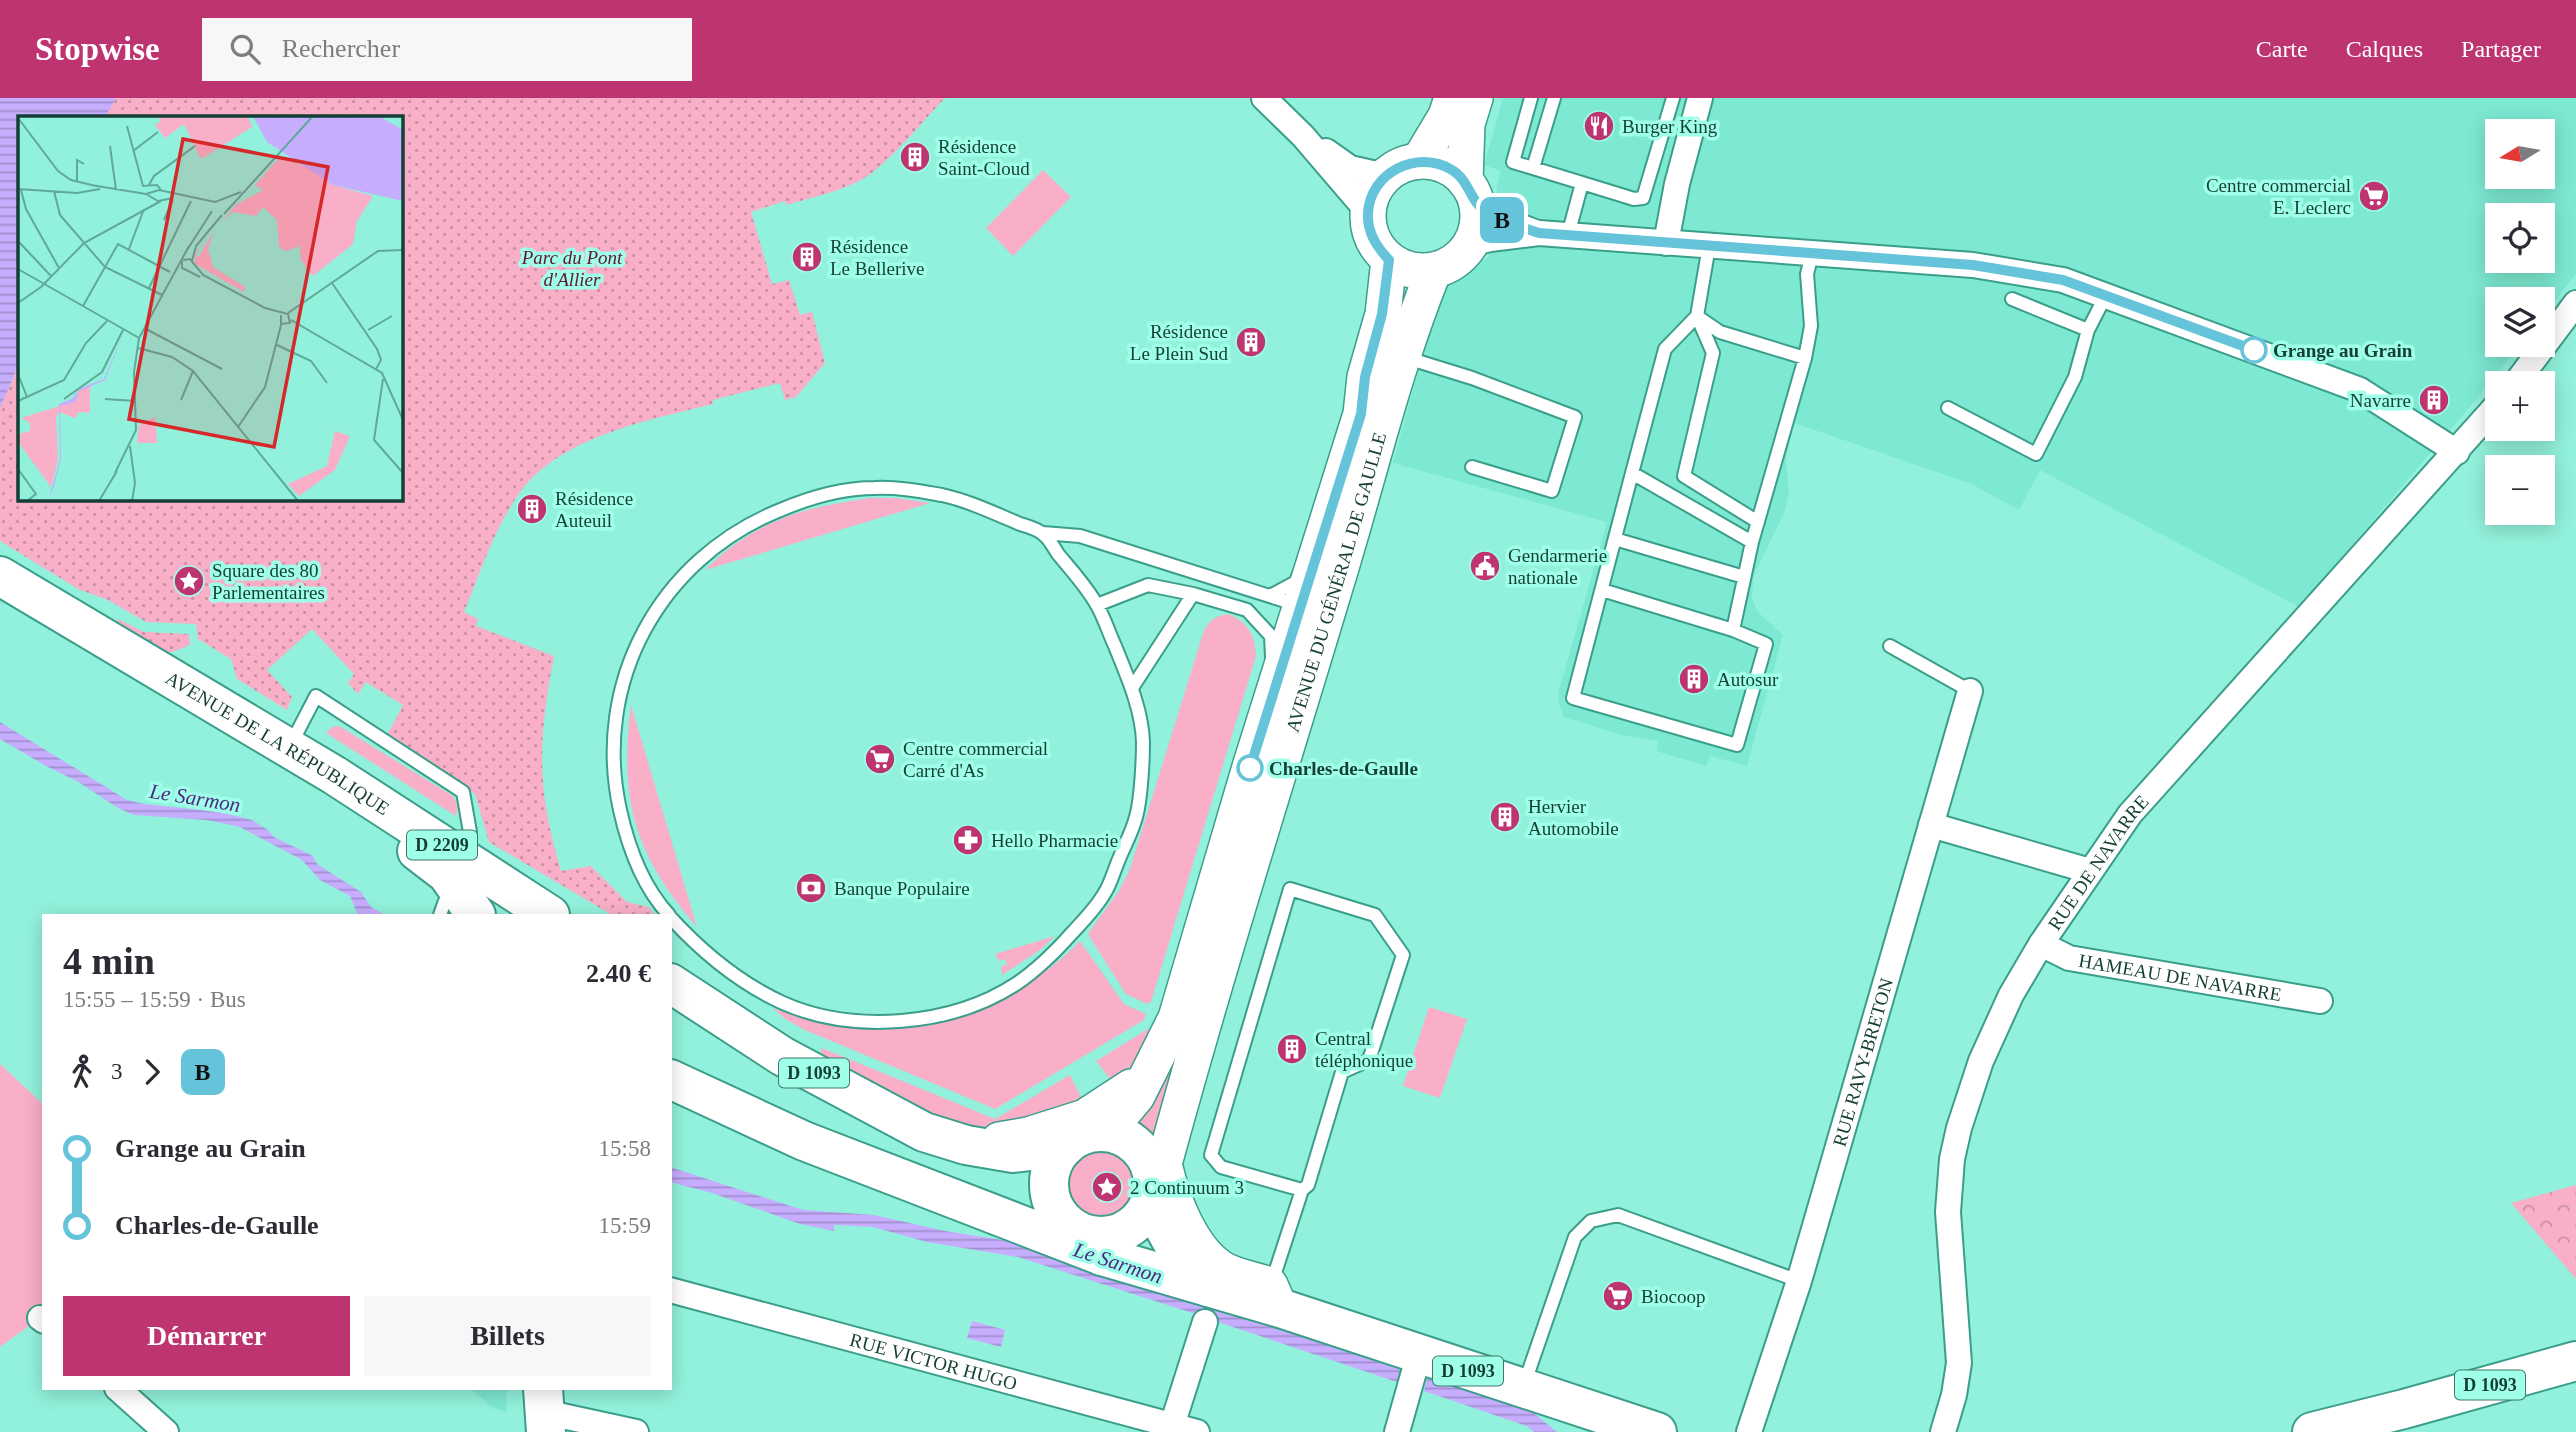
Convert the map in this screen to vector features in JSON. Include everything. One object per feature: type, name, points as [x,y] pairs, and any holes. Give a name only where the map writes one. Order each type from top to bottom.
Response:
[{"type":"main road","points":[[1419,161],[1447,117],[1452,98]]},
{"type":"main road","points":[[1471,193],[1452,170],[1436,163],[1419,161],[1401,166],[1385,176],[1371,198],[1368,212],[1369,230],[1376,247],[1389,260],[1403,268],[1418,271],[1449,265],[1461,256],[1470,244],[1475,232],[1466,124],[1475,98]]},
{"type":"main road","name":"AVENUE DU GÉNÉRAL DE GAULLE","points":[[1106,1133],[1137,1096],[1149,1076],[1175,1018],[1250,768],[1286,601],[1343,471],[1361,414],[1365,377],[1382,314],[1389,260]]},
{"type":"main road","name":"AVENUE DU GÉNÉRAL DE GAULLE","points":[[1155,1180],[1413,322],[1434,270]]},
{"type":"main road","name":"AVENUE DE LA RÉPUBLIQUE","points":[[0,576],[334,775],[548,914]]},
{"type":"main road","name":"AVENUE DE LA RÉPUBLIQUE","points":[[0,597],[416,851],[447,874],[454,912]]},
{"type":"main road","points":[[334,775],[467,845],[576,914]]},
{"type":"main road","name":"D 1093","points":[[672,984],[782,1056],[924,1132],[966,1145],[1013,1153],[1065,1147]]},
{"type":"main road","points":[[966,1145],[1028,1135],[1085,1117],[1149,1076]]},
{"type":"main road","name":"D 1093","points":[[674,1082],[804,1141],[938,1194],[1087,1239],[1207,1304],[1275,1297],[1415,1370],[1522,1389],[1657,1432]]},
{"type":"main road","points":[[1155,1180],[1143,1215],[1132,1226],[1111,1235],[1087,1239],[1058,1213],[1051,1197],[1050,1179],[1054,1162],[1065,1147],[1077,1138],[1091,1133],[1123,1137],[1136,1146],[1147,1159],[1155,1180],[1181,1258],[1207,1304]]},
{"type":"main road","points":[[1155,1180],[1169,1187],[1195,1242],[1223,1269],[1275,1297]]},
{"type":"main road","name":"D 1093","points":[[2406,1421],[2576,1361]]},
{"type":"main road","name":"D 1093","points":[[2312,1432],[2406,1421],[2576,1378]]},
{"type":"street","points":[[1264,98],[1303,136],[1368,212]]},
{"type":"street","points":[[1666,243],[1677,184],[1700,98]]},
{"type":"street","points":[[1303,136],[1350,167],[1385,176]]},
{"type":"street","points":[[1471,193],[1492,216],[1539,233]]},
{"type":"street","points":[[1470,244],[1539,233],[1973,265],[2063,280],[2360,390],[2457,452]]},
{"type":"street","points":[[2525,371],[2576,303]]},
{"type":"street","name":"RUE DE NAVARRE","points":[[1943,1432],[1954,1395],[1959,1363],[1948,1212],[1952,1159],[1959,1128],[1986,1049],[2011,995],[2040,944],[2130,814],[2485,419]]},
{"type":"street","name":"RUE RAVY-BRETON","points":[[1749,1432],[1799,1281],[1970,691]]},
{"type":"street","points":[[1931,825],[2090,871]]},
{"type":"street","name":"HAMEAU DE NAVARRE","points":[[2040,944],[2068,958],[2320,1002]]},
{"type":"street","name":"RUE VICTOR HUGO","points":[[672,1291],[1171,1429],[1197,1432]]},
{"type":"street","points":[[1171,1429],[1207,1304]]},
{"type":"street","points":[[1397,1432],[1415,1370]]},
{"type":"street","points":[[125,1390],[166,1432]]},
{"type":"street","points":[[537,1410],[636,1432]]},
{"type":"lane","points":[[1531,98],[1513,162],[1634,199],[1643,198],[1673,98]]},
{"type":"lane","points":[[1533,168],[1554,98]]},
{"type":"lane","points":[[1568,235],[1582,183]]},
{"type":"lane","points":[[1709,246],[1697,316],[1713,353],[1684,476],[1758,522]]},
{"type":"lane","points":[[1733,630],[1752,542],[1805,358],[1811,326],[1807,274],[1812,254]]},
{"type":"lane","points":[[1948,408],[2036,454],[2075,377],[2088,330],[2106,295]]},
{"type":"lane","points":[[2012,299],[2088,330]]},
{"type":"lane","points":[[1697,316],[1720,332],[1805,358]]},
{"type":"lane","points":[[1602,590],[1733,630],[1766,644],[1737,745],[1573,698],[1665,349],[1697,316]]},
{"type":"lane","points":[[1404,357],[1472,378],[1575,417],[1552,491],[1472,467]]},
{"type":"lane","points":[[1632,474],[1752,542]]},
{"type":"lane","points":[[667,914],[657,902],[624,829],[614,786],[612,745],[618,703],[629,664],[642,634],[666,596],[693,564],[720,542],[754,521],[819,497],[871,487],[906,488],[956,498],[1043,533],[1080,536],[1286,601],[1308,613],[1310,626],[1201,987],[1201,1026]]},
{"type":"lane","points":[[672,919],[720,966],[783,1003],[814,1013],[879,1023],[912,1020],[966,1008],[992,998],[1040,966],[1079,926],[1105,893],[1137,815],[1143,740],[1132,688],[1097,605],[1043,533]]},
{"type":"lane","points":[[1615,539],[1744,577]]},
{"type":"lane","points":[[1097,605],[1148,585],[1193,594],[1247,610],[1271,636],[1273,670],[1250,768]]},
{"type":"lane","points":[[1132,688],[1193,594]]},
{"type":"lane","points":[[1891,646],[1970,691]]},
{"type":"lane","points":[[288,748],[316,696],[463,792],[470,832],[467,845]]},
{"type":"lane","points":[[1275,1297],[1302,1190],[1308,1185],[1342,1072],[1369,1060],[1403,955],[1375,915],[1290,889],[1211,1155],[1221,1167],[1302,1190]]},
{"type":"lane","points":[[1522,1389],[1574,1237],[1591,1221],[1618,1215],[1799,1281]]},
{"type":"shaded area","points":[[0,98],[116,98],[106,116],[18,116],[18,360],[0,408]]},
{"type":"shaded area","points":[[1503,98],[2576,98],[2576,274],[2555,301],[2555,287],[2485,287],[2485,357],[2510,357],[2499,371],[2485,371],[2485,388],[2299,607],[2040,470],[2019,510],[1972,484],[1794,423],[1786,458],[1789,492],[1784,513],[1754,575],[1752,598],[1757,611],[1783,635],[1747,766],[1710,756],[1706,766],[1656,751],[1659,741],[1622,735],[1564,717],[1558,701],[1559,690],[1607,522],[1393,463],[1432,320],[1447,287],[1489,256],[1501,171],[1484,165]]},
{"type":"shaded area","points":[[0,722],[127,800],[219,812],[252,820],[274,837],[313,856],[317,864],[361,892],[371,907],[383,914],[358,914],[350,896],[320,880],[302,860],[240,827],[207,820],[134,815],[0,739]]},
{"type":"shaded area","points":[[672,1168],[803,1210],[874,1215],[945,1231],[1015,1242],[1209,1306],[1205,1317],[1018,1257],[927,1242],[873,1227],[834,1225],[834,1231],[800,1224],[712,1193],[672,1183]]},
{"type":"shaded area","points":[[1213,1307],[1404,1371],[1400,1383],[1209,1319]]},
{"type":"shaded area","points":[[972,1321],[1005,1330],[1001,1347],[967,1338]]},
{"type":"shaded area","points":[[1427,1378],[1530,1410],[1557,1432],[1534,1432],[1527,1426],[1424,1391]]},
{"type":"shaded area","points":[[472,1390],[506,1390],[507,1412],[490,1406]]},
{"type":"green space","name":"Parc du Pont d'Allier","points":[[116,98],[945,98],[892,155],[864,178],[843,188],[787,205],[785,201],[751,212],[772,284],[789,280],[800,315],[812,312],[825,363],[796,397],[785,400],[780,383],[635,424],[559,456],[538,472],[512,505],[489,549],[464,612],[478,619],[476,626],[554,656],[545,714],[542,773],[548,820],[561,871],[591,866],[627,902],[649,907],[654,914],[610,914],[489,842],[475,794],[387,735],[403,705],[366,682],[358,694],[348,683],[354,674],[312,629],[267,670],[292,697],[287,710],[237,679],[231,659],[198,639],[196,624],[146,622],[108,600],[78,589],[0,541],[0,408],[18,360],[18,500],[402,500],[402,116],[106,116]]},
{"type":"green space","points":[[1043,170],[1071,197],[1013,256],[986,228]]},
{"type":"green space","points":[[871,498],[930,503],[705,570],[742,539],[781,519],[824,506]]},
{"type":"green space","points":[[1228,614],[1241,621],[1249,630],[1256,656],[1151,1002],[1147,1004],[1126,994],[1089,932],[1119,891],[1130,869],[1204,630],[1214,619]]},
{"type":"green space","points":[[118,619],[144,632],[189,634],[190,645],[164,655],[115,626]]},
{"type":"green space","points":[[631,705],[697,927],[658,875],[636,824],[627,769]]},
{"type":"green space","points":[[339,726],[453,796],[458,806],[456,816],[326,733],[332,727]]},
{"type":"green space","points":[[1055,936],[1040,950],[1002,975],[1001,967],[1007,964],[1005,959],[999,961],[995,954]]},
{"type":"green space","points":[[1080,941],[1124,1004],[1146,1014],[1144,1020],[995,1109],[805,1030],[785,1019],[773,1008],[835,1026],[903,1028],[936,1023],[968,1014],[1028,984]]},
{"type":"green space","points":[[1429,1007],[1467,1019],[1440,1098],[1403,1086]]},
{"type":"green space","points":[[1148,1029],[1152,1035],[1135,1061],[1114,1084],[1096,1061]]},
{"type":"green space","points":[[1184,1029],[1152,1148],[1141,1136],[1124,1126]]},
{"type":"green space","points":[[822,1048],[995,1119],[1070,1075],[1086,1107],[998,1131],[966,1128],[932,1117],[819,1057]]},
{"type":"green space","points":[[0,1064],[42,1103],[42,1316],[0,1347]]},
{"type":"green space","points":[[1102,1147],[1116,1150],[1129,1158],[1137,1171],[1140,1185],[1137,1199],[1129,1212],[1116,1220],[1102,1223],[1088,1220],[1075,1212],[1067,1199],[1064,1185],[1067,1171],[1075,1158],[1088,1150]]},
{"type":"green space","points":[[2576,1185],[2576,1279],[2511,1203]]},
{"type":"bus line","name":"B","points":[[1250,768],[1361,414],[1365,377],[1382,314],[1389,260],[1376,247],[1369,230],[1368,212],[1377,186],[1385,176],[1401,166],[1419,161],[1436,163],[1452,170],[1465,181],[1476,205],[1492,216],[1539,233],[1973,265],[2028,273],[2063,280],[2254,350]]},
{"type":"place","name":"Burger King","points":[[1599,126]]},
{"type":"place","name":"Résidence Saint-Cloud","points":[[915,157]]},
{"type":"place","name":"Centre commercial E. Leclerc","points":[[2374,196]]},
{"type":"place","name":"Résidence Le Bellerive","points":[[807,257]]},
{"type":"place","name":"Résidence Le Plein Sud","points":[[1251,342]]},
{"type":"place","name":"Grange au Grain","points":[[2254,350]]},
{"type":"place","name":"Navarre","points":[[2434,400]]},
{"type":"place","name":"Résidence Auteuil","points":[[532,509]]},
{"type":"place","name":"Gendarmerie nationale","points":[[1485,566]]},
{"type":"place","name":"Square des 80 Parlementaires","points":[[189,581]]},
{"type":"place","name":"Autosur","points":[[1694,679]]},
{"type":"place","name":"Centre commercial Carré d'As","points":[[880,759]]},
{"type":"place","name":"Charles-de-Gaulle","points":[[1250,768]]},
{"type":"place","name":"Hervier Automobile","points":[[1505,817]]},
{"type":"place","name":"Hello Pharmacie","points":[[968,840]]},
{"type":"place","name":"Banque Populaire","points":[[811,888]]},
{"type":"place","name":"Central téléphonique","points":[[1292,1049]]},
{"type":"place","name":"2 Continuum 3","points":[[1107,1187]]},
{"type":"place","name":"Biocoop","points":[[1618,1296]]},
{"type":"water label","name":"Le Sarmon","points":[[195,798]]},
{"type":"water label","name":"Le Sarmon","points":[[1118,1263]]}]
